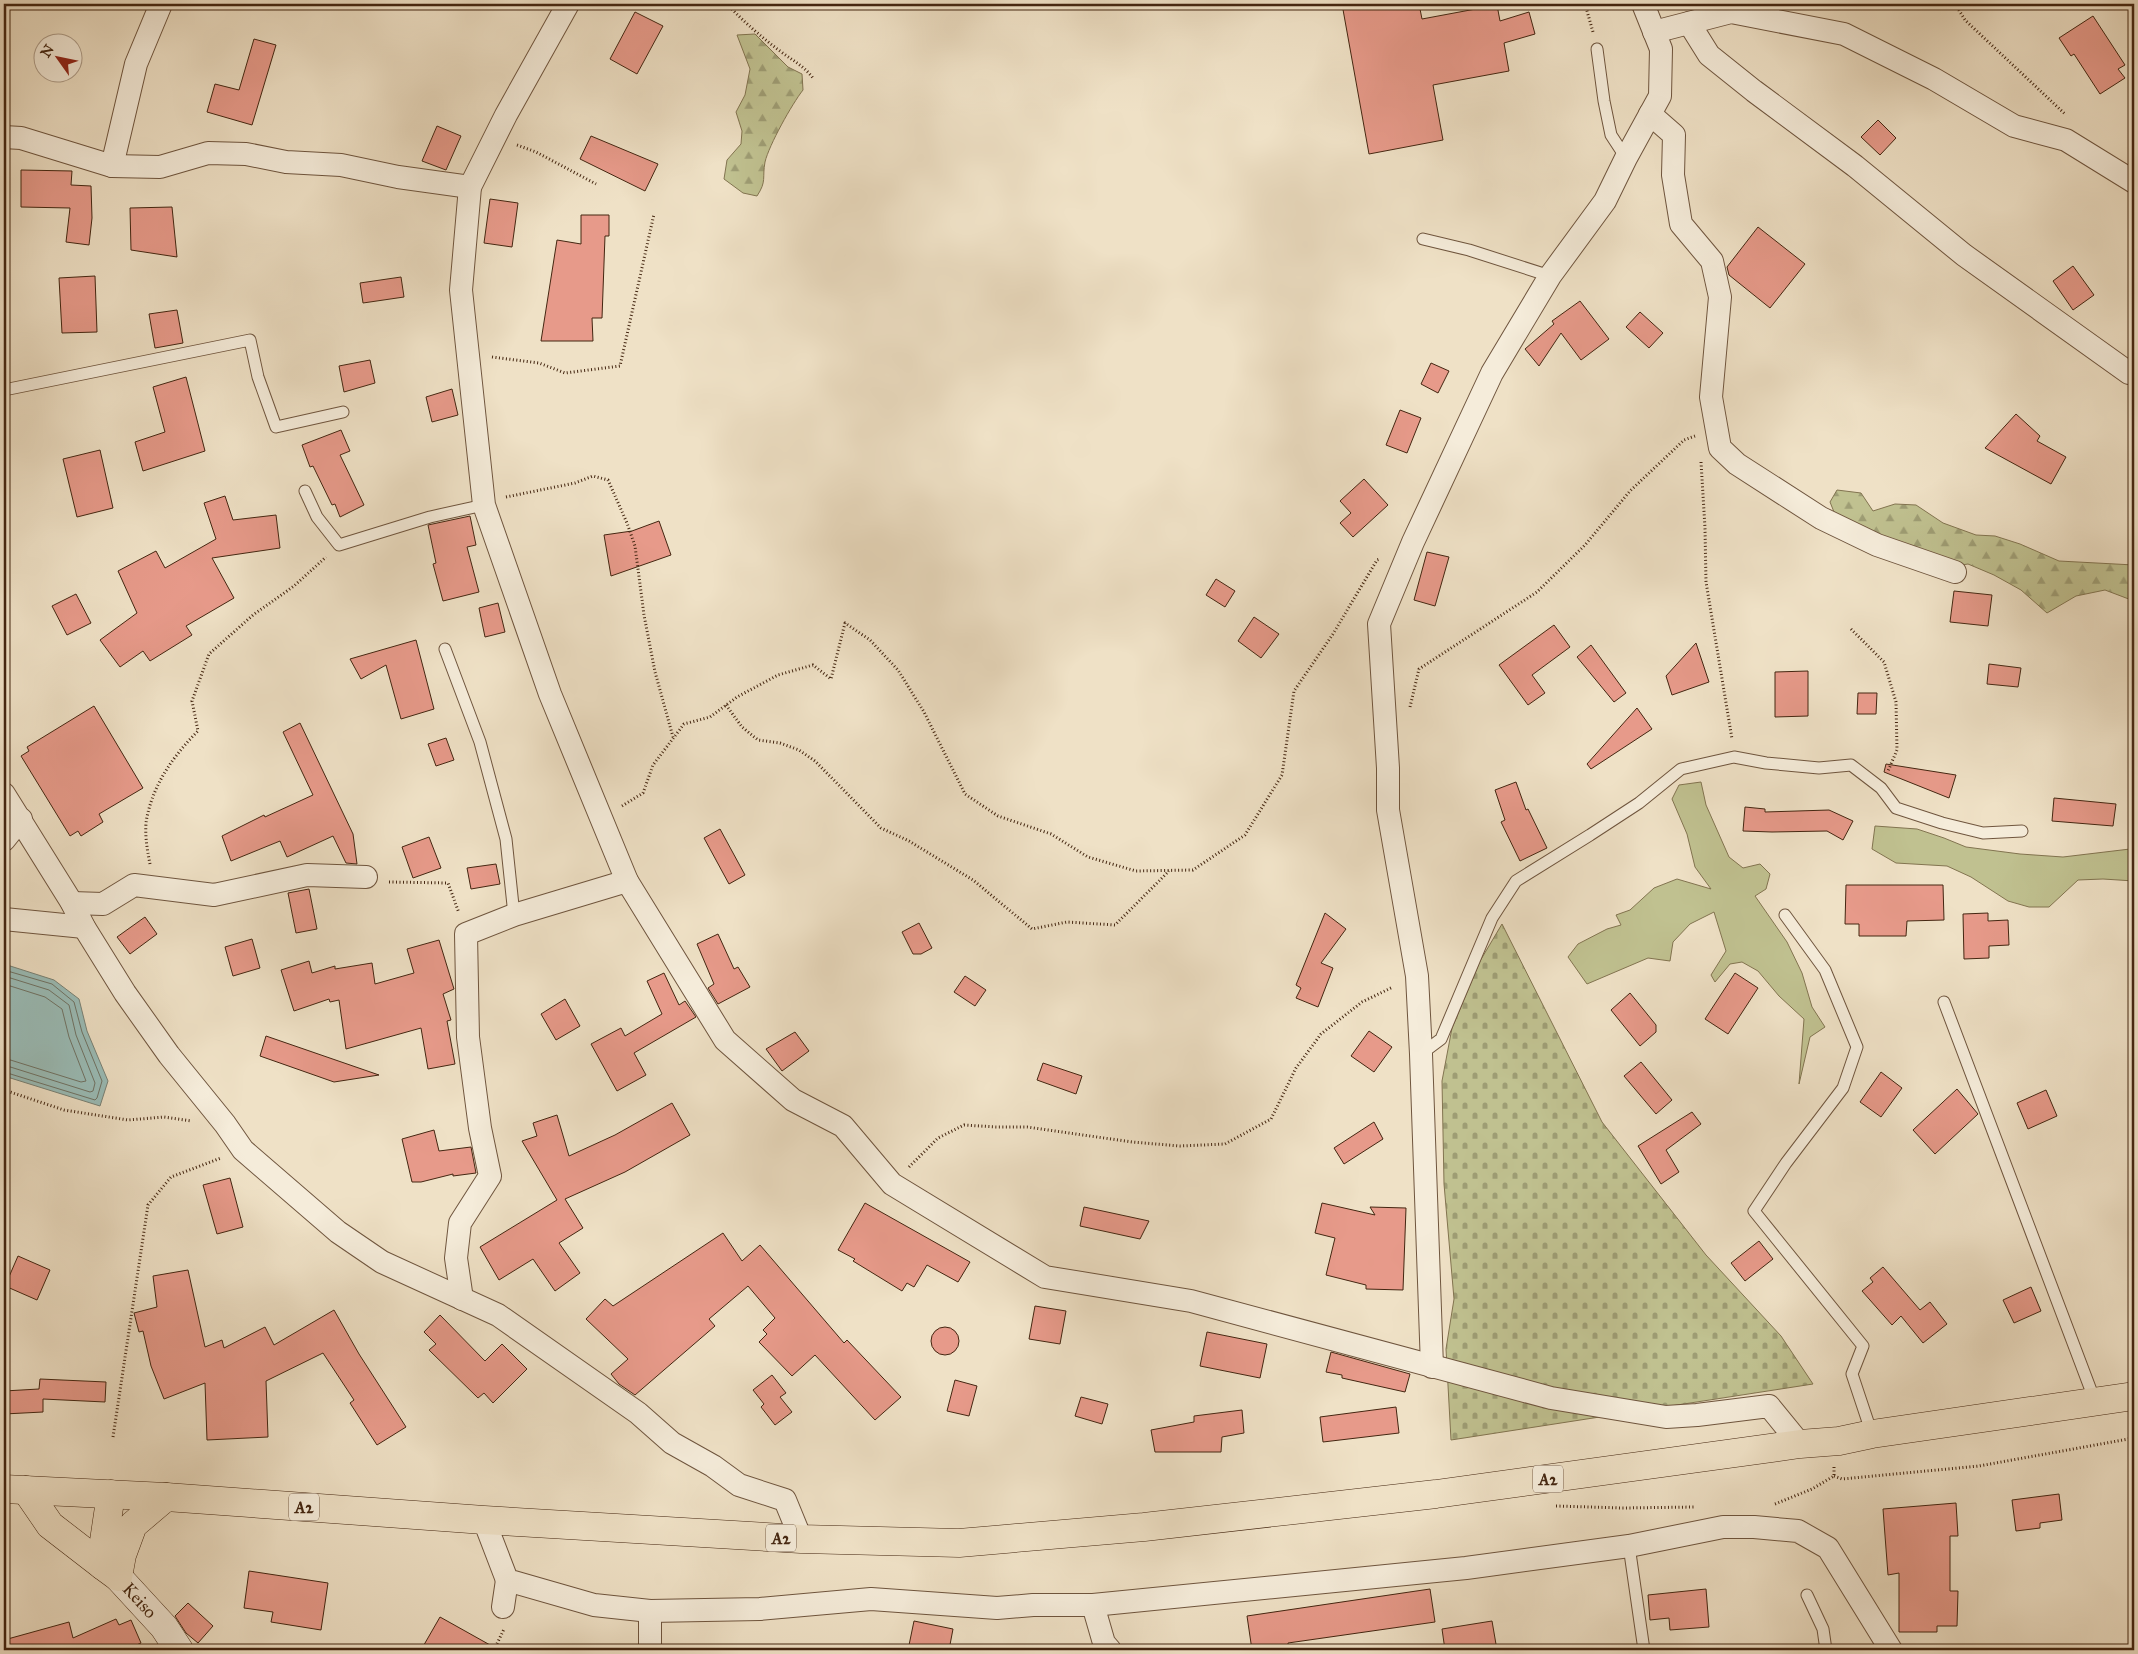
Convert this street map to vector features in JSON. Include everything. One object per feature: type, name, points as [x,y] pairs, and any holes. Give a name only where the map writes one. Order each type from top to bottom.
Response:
[{"type":"main road","name":"A2","points":[[15,1490],[166,1497],[484,1520],[801,1539],[959,1543],[1144,1527],[1504,1486],[1800,1444],[1840,1441],[1872,1434],[2134,1396]]},
{"type":"main road","points":[[15,1490],[50,1524],[111,1571]]},
{"type":"main road","points":[[111,1494],[104,1541],[111,1571]]},
{"type":"main road","points":[[111,1571],[122,1554],[133,1525],[166,1497]]},
{"type":"street","points":[[112,166],[136,64],[161,4]]},
{"type":"street","points":[[568,4],[495,136],[470,186],[461,290],[483,503],[550,694],[627,881],[724,1040],[793,1100],[843,1126],[892,1184],[1046,1277],[1191,1302],[1551,1398],[1666,1417],[1770,1406],[1800,1444]]},
{"type":"street","points":[[1432,1367],[1421,1054],[1416,976],[1388,810],[1388,768],[1380,624],[1413,542],[1492,373],[1550,276],[1605,201],[1660,96],[1661,49],[1643,4]]},
{"type":"street","points":[[1654,32],[1732,12],[1844,34],[1934,79],[2014,126],[2066,140],[2134,182]]},
{"type":"street","points":[[1690,24],[1709,55],[1747,85],[1855,166],[1964,255],[2129,373],[2134,374]]},
{"type":"street","points":[[1650,114],[1674,134],[1673,175],[1681,224],[1712,261],[1720,297],[1711,397],[1710,451],[1736,464],[1821,518],[1877,545],[1955,572]]},
{"type":"street","points":[[4,137],[21,138],[112,166],[160,167],[208,154],[246,154],[286,162],[341,165],[398,177],[470,186]]},
{"type":"street","points":[[4,794],[21,819],[125,993],[169,1055],[225,1124],[243,1150],[338,1232],[374,1257],[498,1315],[638,1413],[672,1443],[713,1466],[739,1485],[784,1500],[801,1539]]},
{"type":"street","points":[[4,840],[21,819]]},
{"type":"street","points":[[72,903],[103,904],[134,885],[214,895],[307,875],[366,877]]},
{"type":"street","points":[[462,1299],[456,1258],[460,1223],[490,1176],[480,1128],[468,1037],[466,934],[514,914],[627,881]]},
{"type":"street","points":[[4,919],[84,927]]},
{"type":"street","points":[[484,1520],[507,1580],[503,1607]]},
{"type":"street","points":[[507,1580],[594,1605],[650,1611],[760,1609],[871,1599],[996,1608],[1033,1605],[1093,1605],[1466,1568],[1629,1546],[1723,1527],[1754,1527],[1798,1531],[1828,1548],[1887,1648]]},
{"type":"street","name":"Keiso","points":[[111,1571],[164,1627],[179,1650]]},
{"type":"street","points":[[1093,1605],[1104,1643],[1110,1650]]},
{"type":"street","points":[[650,1611],[650,1650]]},
{"type":"lane","points":[[1598,49],[1611,135],[1626,158]]},
{"type":"lane","points":[[1423,239],[1469,250],[1550,276]]},
{"type":"lane","points":[[4,390],[250,340],[258,377],[276,427],[343,412]]},
{"type":"lane","points":[[305,491],[317,517],[340,545],[430,517],[483,503]]},
{"type":"lane","points":[[446,649],[480,742],[506,839],[514,914]]},
{"type":"lane","points":[[1421,1054],[1441,1039],[1492,918],[1516,880],[1590,836],[1639,803],[1681,770],[1734,757],[1766,763],[1818,768],[1851,765],[1881,788],[1896,808],[1942,823],[1983,833],[2022,831]]},
{"type":"lane","points":[[1785,915],[1825,970],[1857,1047],[1843,1088],[1786,1163],[1754,1211],[1863,1346],[1852,1374],[1872,1434]]},
{"type":"lane","points":[[1944,1002],[2095,1401]]},
{"type":"lane","points":[[1629,1546],[1644,1650]]},
{"type":"lane","points":[[1808,1595],[1823,1629],[1826,1650]]},
{"type":"path","points":[[727,4],[741,19],[774,46],[806,68],[813,78]]},
{"type":"path","points":[[1585,4],[1598,49]]},
{"type":"path","points":[[1954,4],[1965,20],[2070,118],[2066,140]]},
{"type":"path","points":[[495,136],[536,152],[596,184]]},
{"type":"path","points":[[467,355],[539,363],[565,373],[620,366],[654,214]]},
{"type":"path","points":[[1409,713],[1419,669],[1536,592],[1584,545],[1630,491],[1684,440],[1699,435],[1710,451],[1705,528],[1706,582],[1734,757]]},
{"type":"path","points":[[483,503],[575,483],[593,476],[608,480],[635,546],[644,614],[656,672],[673,738]]},
{"type":"path","points":[[600,819],[643,793],[653,765],[684,724],[710,717],[726,705],[778,675],[813,665],[831,679],[845,623],[870,640],[898,670],[924,712],[965,794],[998,816],[1050,834],[1088,857],[1136,871],[1193,870],[1245,835],[1282,775],[1294,692],[1333,634],[1377,560],[1413,542]]},
{"type":"path","points":[[134,885],[150,870],[147,847],[147,818],[161,778],[180,749],[198,731],[192,701],[209,654],[253,615],[294,586],[340,545]]},
{"type":"path","points":[[1851,629],[1884,662],[1896,702],[1897,750],[1881,788]]},
{"type":"path","points":[[726,705],[742,728],[758,740],[780,743],[799,750],[815,761],[882,828],[909,841],[973,880],[1032,929],[1067,922],[1115,925],[1170,871]]},
{"type":"path","points":[[366,877],[395,883],[431,881],[448,883],[466,934]]},
{"type":"path","points":[[892,1184],[938,1138],[964,1125],[1027,1127],[1132,1142],[1171,1145],[1225,1144],[1271,1119],[1296,1068],[1321,1034],[1362,1002],[1416,976]]},
{"type":"path","points":[[4,1090],[64,1110],[128,1120],[164,1117],[225,1124]]},
{"type":"path","points":[[114,1437],[148,1205],[171,1177],[243,1150]]},
{"type":"path","points":[[1834,1476],[1842,1479],[1979,1466],[2134,1438]]},
{"type":"path","points":[[1834,1476],[1834,1465],[1840,1441]]},
{"type":"path","points":[[1754,1527],[1765,1508],[1812,1489],[1834,1476]]},
{"type":"path","points":[[1554,1506],[1623,1508],[1709,1506],[1723,1527]]},
{"type":"green space","points":[[755,34],[788,67],[802,74],[803,90],[787,114],[767,155],[763,183],[757,196],[743,193],[724,179],[727,160],[741,144],[742,131],[736,112],[745,95],[750,69],[737,35]]},
{"type":"green space","points":[[1837,490],[1861,493],[1873,511],[1895,504],[1916,505],[1943,523],[1976,535],[1995,536],[2020,544],[2059,561],[2134,565],[2134,601],[2105,590],[2076,596],[2047,613],[2021,590],[1994,575],[1968,564],[1943,568],[1840,527],[1830,502]]},
{"type":"green space","points":[[1701,782],[1706,805],[1729,857],[1743,868],[1760,864],[1770,874],[1766,889],[1755,896],[1787,942],[1802,973],[1812,1007],[1825,1027],[1810,1037],[1799,1084],[1804,1019],[1779,996],[1758,971],[1742,962],[1730,964],[1715,982],[1711,975],[1726,951],[1714,912],[1690,924],[1673,942],[1670,961],[1648,958],[1587,984],[1568,957],[1578,944],[1607,929],[1621,925],[1616,915],[1630,910],[1654,888],[1677,879],[1711,889],[1695,867],[1687,834],[1672,799],[1679,785]]},
{"type":"green space","points":[[1875,826],[1917,829],[1966,847],[2020,854],[2063,857],[2130,849],[2134,850],[2134,881],[2078,880],[2049,907],[2029,907],[2008,901],[1971,877],[1947,866],[1896,863],[1872,849]]},
{"type":"green space","points":[[1502,924],[1602,1122],[1706,1255],[1781,1336],[1813,1384],[1451,1440],[1446,1349],[1454,1299],[1444,1184],[1442,1081],[1452,1028],[1480,961]]},
{"type":"water","points":[[4,964],[54,980],[79,999],[87,1031],[108,1081],[100,1106],[4,1076]]},
{"type":"building","points":[[1342,4],[1419,4],[1422,19],[1497,5],[1500,21],[1529,12],[1535,34],[1504,43],[1509,71],[1433,85],[1443,140],[1369,154]]},
{"type":"building","points":[[635,12],[663,26],[637,74],[610,59]]},
{"type":"building","points":[[2093,16],[2125,65],[2118,69],[2125,78],[2100,94],[2074,54],[2071,56],[2059,38]]},
{"type":"building","points":[[254,39],[276,45],[252,125],[207,112],[215,84],[239,90]]},
{"type":"building","points":[[1878,120],[1896,138],[1880,155],[1861,137]]},
{"type":"building","points":[[437,126],[461,136],[446,170],[422,161]]},
{"type":"building","points":[[591,136],[658,164],[645,191],[580,159]]},
{"type":"building","points":[[21,170],[72,171],[71,185],[91,186],[92,218],[89,245],[66,242],[70,208],[21,207]]},
{"type":"building","points":[[490,199],[518,203],[512,247],[484,243]]},
{"type":"building","points":[[172,207],[177,257],[131,250],[130,208]]},
{"type":"building","points":[[581,215],[609,215],[609,236],[605,236],[602,318],[592,318],[593,341],[541,341],[557,240],[581,244]]},
{"type":"building","points":[[1758,227],[1805,264],[1770,308],[1729,275],[1727,267]]},
{"type":"building","points":[[2073,266],[2094,295],[2073,310],[2053,281]]},
{"type":"building","points":[[95,276],[97,332],[62,333],[59,278]]},
{"type":"building","points":[[401,277],[404,297],[363,303],[360,283]]},
{"type":"building","points":[[1580,301],[1609,339],[1581,360],[1561,333],[1539,366],[1525,349],[1554,324],[1552,321]]},
{"type":"building","points":[[177,310],[183,343],[155,348],[149,314]]},
{"type":"building","points":[[1640,312],[1663,333],[1649,348],[1626,327]]},
{"type":"building","points":[[370,360],[375,383],[344,392],[339,366]]},
{"type":"building","points":[[1431,363],[1449,371],[1438,393],[1421,384]]},
{"type":"building","points":[[186,377],[205,451],[143,471],[135,442],[165,432],[153,387]]},
{"type":"building","points":[[452,389],[458,415],[432,422],[426,397]]},
{"type":"building","points":[[1400,410],[1421,418],[1407,453],[1386,445]]},
{"type":"building","points":[[2016,414],[2040,436],[2037,441],[2066,457],[2051,484],[1985,448]]},
{"type":"building","points":[[341,430],[350,451],[340,455],[364,505],[340,517],[335,504],[332,505],[313,466],[310,467],[302,445]]},
{"type":"building","points":[[100,450],[113,508],[77,517],[63,459]]},
{"type":"building","points":[[1364,479],[1388,505],[1353,537],[1340,523],[1351,513],[1340,501]]},
{"type":"building","points":[[225,496],[233,520],[276,515],[280,548],[212,558],[234,598],[186,626],[192,635],[150,661],[143,651],[120,667],[100,640],[137,613],[118,571],[156,551],[165,568],[216,539],[204,503]]},
{"type":"building","points":[[470,516],[476,545],[467,547],[479,592],[443,601],[433,564],[436,563],[428,525]]},
{"type":"building","points":[[659,521],[671,555],[611,576],[604,535],[632,531]]},
{"type":"building","points":[[1427,552],[1449,557],[1435,606],[1414,600]]},
{"type":"building","points":[[1216,579],[1235,591],[1225,607],[1206,595]]},
{"type":"building","points":[[1954,591],[1992,595],[1988,626],[1950,622]]},
{"type":"building","points":[[76,594],[91,623],[67,635],[52,606]]},
{"type":"building","points":[[498,603],[505,632],[485,637],[479,608]]},
{"type":"building","points":[[1254,617],[1279,634],[1261,658],[1238,641]]},
{"type":"building","points":[[1554,625],[1570,647],[1532,675],[1545,693],[1528,705],[1499,665]]},
{"type":"building","points":[[416,640],[434,709],[401,719],[386,665],[361,679],[350,659]]},
{"type":"building","points":[[1696,643],[1709,682],[1672,695],[1666,676]]},
{"type":"building","points":[[1591,645],[1626,693],[1614,702],[1577,657]]},
{"type":"building","points":[[1989,664],[2021,668],[2018,687],[1987,684]]},
{"type":"building","points":[[1808,671],[1808,716],[1775,717],[1775,672]]},
{"type":"building","points":[[1858,693],[1877,693],[1876,714],[1857,714]]},
{"type":"building","points":[[94,706],[143,788],[99,814],[103,822],[81,836],[78,831],[70,836],[21,756],[29,751],[27,747]]},
{"type":"building","points":[[1637,708],[1652,729],[1591,769],[1587,764]]},
{"type":"building","points":[[300,723],[353,834],[357,864],[346,863],[333,836],[287,857],[280,841],[231,861],[222,836],[264,815],[265,817],[313,795],[283,732]]},
{"type":"building","points":[[446,738],[454,760],[436,766],[428,744]]},
{"type":"building","points":[[1886,764],[1956,775],[1949,798],[1884,772]]},
{"type":"building","points":[[1516,782],[1526,810],[1528,809],[1547,848],[1520,861],[1501,822],[1505,820],[1495,790]]},
{"type":"building","points":[[2054,798],[2116,804],[2113,826],[2052,821]]},
{"type":"building","points":[[1745,807],[1765,809],[1765,812],[1829,810],[1853,821],[1843,840],[1827,831],[1743,831]]},
{"type":"building","points":[[720,829],[745,875],[729,884],[704,838]]},
{"type":"building","points":[[429,837],[441,868],[413,878],[402,847]]},
{"type":"building","points":[[496,864],[500,884],[471,889],[467,868]]},
{"type":"building","points":[[1846,885],[1943,885],[1944,920],[1907,921],[1906,936],[1859,936],[1859,924],[1845,924]]},
{"type":"building","points":[[309,889],[317,929],[296,933],[288,893]]},
{"type":"building","points":[[1325,913],[1346,929],[1321,963],[1333,968],[1318,1007],[1296,998],[1301,988],[1296,985]]},
{"type":"building","points":[[1988,913],[1988,921],[2008,920],[2009,945],[1989,946],[1989,958],[1964,959],[1963,914]]},
{"type":"building","points":[[145,917],[157,934],[130,954],[117,937]]},
{"type":"building","points":[[919,923],[932,948],[921,954],[913,954],[902,932]]},
{"type":"building","points":[[718,934],[734,969],[738,967],[750,987],[718,1004],[708,988],[714,984],[697,944]]},
{"type":"building","points":[[252,939],[260,968],[233,976],[225,947]]},
{"type":"building","points":[[439,940],[454,989],[443,994],[451,1020],[447,1021],[455,1064],[428,1069],[421,1028],[346,1049],[339,1000],[330,1002],[329,999],[294,1011],[281,970],[309,961],[312,973],[335,966],[335,969],[372,963],[375,984],[414,973],[407,949]]},
{"type":"building","points":[[664,973],[679,1005],[685,1001],[696,1017],[634,1053],[646,1075],[617,1091],[591,1044],[621,1028],[625,1036],[662,1014],[647,981]]},
{"type":"building","points":[[1735,973],[1758,988],[1728,1034],[1705,1019]]},
{"type":"building","points":[[965,976],[986,990],[975,1006],[954,992]]},
{"type":"building","points":[[1630,993],[1656,1025],[1656,1032],[1640,1046],[1611,1010]]},
{"type":"building","points":[[565,999],[580,1026],[556,1040],[541,1014]]},
{"type":"building","points":[[1369,1031],[1392,1047],[1374,1072],[1351,1056]]},
{"type":"building","points":[[795,1032],[809,1051],[782,1071],[766,1049]]},
{"type":"building","points":[[266,1036],[379,1075],[334,1082],[260,1056]]},
{"type":"building","points":[[1641,1062],[1672,1100],[1656,1114],[1624,1076]]},
{"type":"building","points":[[1043,1063],[1082,1076],[1076,1094],[1037,1080]]},
{"type":"building","points":[[1881,1072],[1902,1088],[1881,1117],[1860,1102]]},
{"type":"building","points":[[1957,1089],[1978,1114],[1935,1154],[1913,1130]]},
{"type":"building","points":[[2046,1090],[2057,1116],[2028,1129],[2017,1103]]},
{"type":"building","points":[[672,1103],[690,1135],[625,1172],[565,1199],[583,1228],[559,1243],[580,1273],[555,1291],[533,1259],[499,1280],[480,1247],[557,1200],[522,1141],[537,1136],[533,1123],[557,1115],[569,1156],[615,1135]]},
{"type":"building","points":[[1692,1112],[1701,1124],[1666,1150],[1679,1172],[1661,1184],[1638,1146]]},
{"type":"building","points":[[1374,1122],[1383,1139],[1344,1164],[1334,1148]]},
{"type":"building","points":[[434,1130],[439,1151],[471,1147],[476,1173],[453,1176],[453,1174],[421,1182],[412,1182],[402,1139]]},
{"type":"building","points":[[230,1178],[243,1227],[217,1234],[203,1185]]},
{"type":"building","points":[[865,1203],[970,1262],[958,1282],[927,1265],[914,1287],[907,1283],[902,1291],[853,1261],[855,1259],[838,1250]]},
{"type":"building","points":[[1322,1203],[1375,1215],[1370,1207],[1406,1208],[1403,1290],[1366,1289],[1366,1285],[1326,1275],[1335,1238],[1315,1233]]},
{"type":"building","points":[[1084,1207],[1149,1221],[1140,1239],[1080,1226]]},
{"type":"building","points":[[723,1233],[742,1261],[760,1245],[844,1343],[847,1340],[901,1397],[875,1420],[815,1355],[792,1376],[759,1342],[767,1334],[763,1330],[775,1318],[748,1286],[709,1319],[715,1326],[635,1395],[619,1384],[611,1374],[628,1359],[586,1319],[605,1299],[613,1306]]},
{"type":"building","points":[[1759,1241],[1773,1259],[1745,1281],[1731,1263]]},
{"type":"building","points":[[18,1256],[50,1270],[37,1300],[5,1286]]},
{"type":"building","points":[[1883,1267],[1920,1310],[1930,1302],[1947,1324],[1923,1343],[1901,1316],[1892,1325],[1862,1291],[1873,1282],[1870,1278]]},
{"type":"building","points":[[188,1270],[205,1347],[222,1340],[224,1348],[265,1327],[274,1345],[334,1310],[359,1354],[406,1427],[377,1445],[350,1403],[354,1400],[323,1353],[266,1381],[268,1437],[207,1440],[205,1383],[164,1399],[151,1366],[143,1331],[139,1332],[134,1313],[157,1307],[153,1276]]},
{"type":"building","points":[[2031,1287],[2041,1311],[2014,1323],[2003,1300]]},
{"type":"building","points":[[1035,1306],[1066,1311],[1060,1344],[1029,1339]]},
{"type":"building","points":[[440,1315],[485,1361],[502,1344],[527,1369],[493,1403],[484,1393],[478,1398],[429,1350],[436,1344],[424,1332]]},
{"type":"building","points":[[945,1327],[955,1331],[959,1341],[955,1351],[945,1355],[935,1351],[931,1341],[935,1331]]},
{"type":"building","points":[[1207,1332],[1267,1344],[1260,1378],[1200,1366]]},
{"type":"building","points":[[1331,1352],[1410,1374],[1405,1392],[1342,1378],[1342,1375],[1326,1372]]},
{"type":"building","points":[[772,1375],[786,1393],[780,1397],[792,1412],[775,1425],[761,1407],[764,1404],[753,1390]]},
{"type":"building","points":[[40,1379],[106,1382],[105,1402],[43,1399],[43,1412],[4,1414],[4,1391],[39,1389]]},
{"type":"building","points":[[955,1380],[977,1386],[969,1416],[947,1411]]},
{"type":"building","points":[[1081,1397],[1108,1404],[1102,1424],[1075,1416]]},
{"type":"building","points":[[1396,1407],[1399,1433],[1323,1442],[1320,1417]]},
{"type":"building","points":[[1242,1410],[1244,1433],[1222,1437],[1221,1452],[1155,1452],[1151,1430],[1194,1422],[1194,1416]]},
{"type":"building","points":[[2059,1494],[2062,1520],[2040,1523],[2040,1528],[2016,1531],[2012,1500]]},
{"type":"building","points":[[1956,1503],[1958,1536],[1950,1536],[1950,1591],[1958,1591],[1957,1626],[1937,1626],[1937,1632],[1899,1632],[1899,1573],[1888,1575],[1883,1509]]},
{"type":"building","points":[[249,1571],[328,1583],[321,1630],[271,1622],[273,1612],[244,1608]]},
{"type":"building","points":[[1430,1589],[1435,1622],[1288,1643],[1288,1650],[1252,1650],[1247,1616]]},
{"type":"building","points":[[1706,1589],[1709,1627],[1670,1630],[1669,1618],[1650,1620],[1648,1595]]},
{"type":"building","points":[[188,1603],[213,1626],[198,1643],[186,1633],[175,1616]]},
{"type":"building","points":[[440,1617],[499,1650],[421,1650]]},
{"type":"building","points":[[116,1619],[119,1625],[131,1620],[141,1643],[125,1650],[4,1650],[4,1640],[69,1622],[73,1638]]},
{"type":"building","points":[[914,1621],[953,1629],[949,1650],[908,1650]]},
{"type":"building","points":[[1492,1621],[1497,1650],[1445,1650],[1442,1629]]}]
